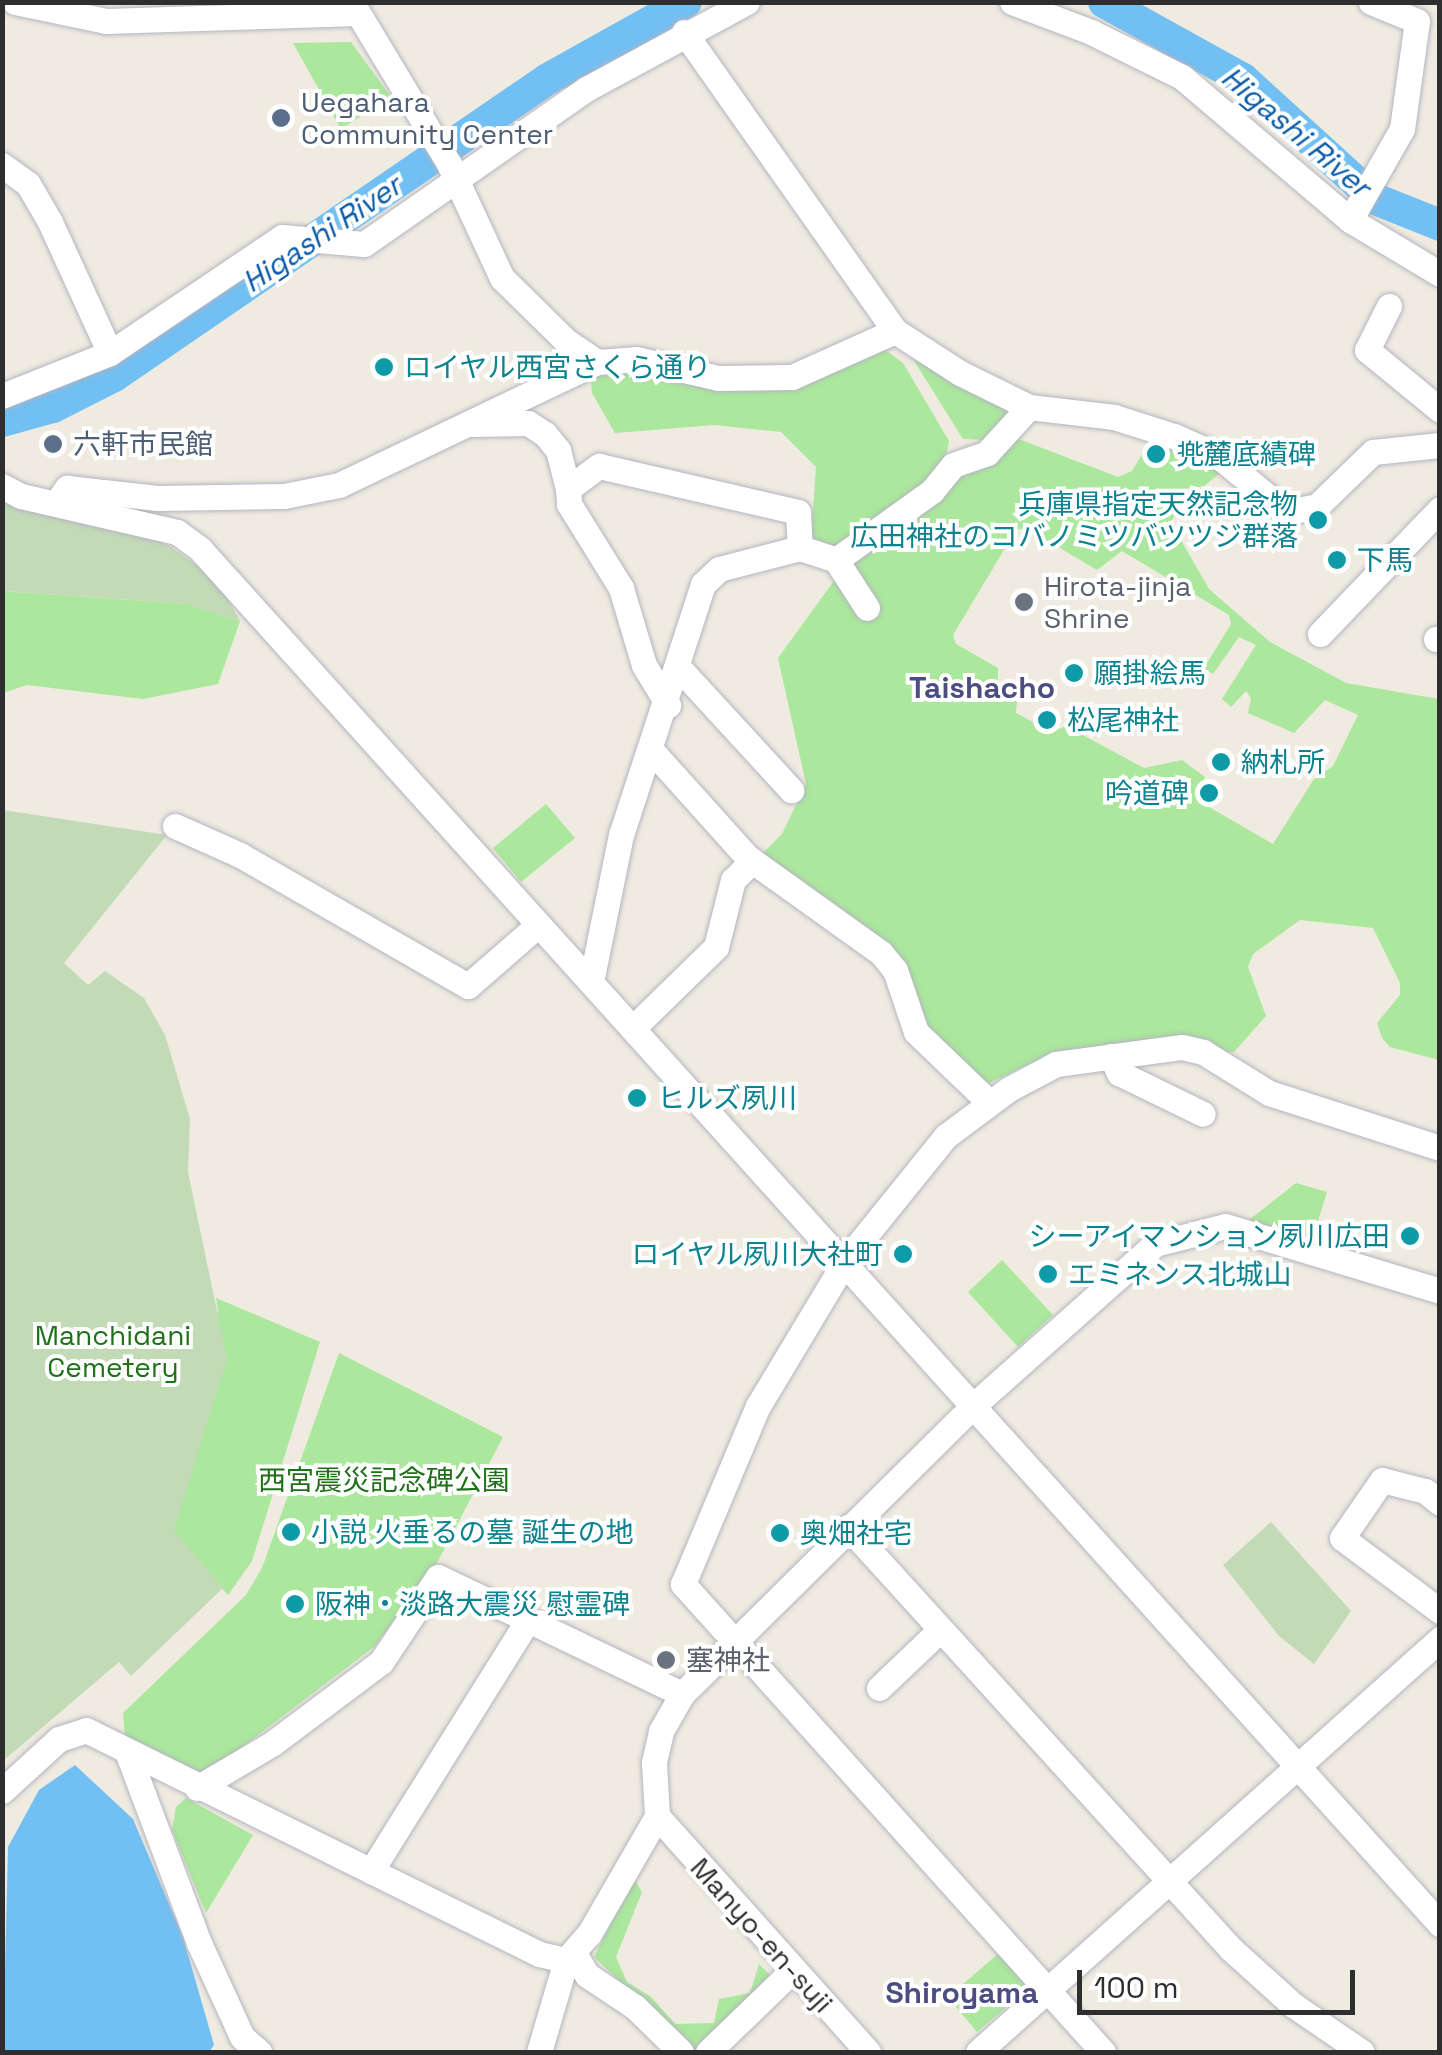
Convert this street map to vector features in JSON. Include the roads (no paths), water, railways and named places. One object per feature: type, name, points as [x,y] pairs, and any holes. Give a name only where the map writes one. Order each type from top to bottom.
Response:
[{"type":"street","points":[[15,2],[106,21],[217,10],[362,8],[447,162],[502,278],[566,341],[597,362]]},
{"type":"street","points":[[2,396],[110,353],[272,242],[302,236],[332,246],[364,244],[447,162],[684,32],[747,2]]},
{"type":"street","points":[[1012,2],[1122,45],[1182,77],[1360,201],[1440,274]]},
{"type":"street","points":[[1360,201],[1402,129],[1417,21],[1371,2]]},
{"type":"street","points":[[684,32],[896,331],[1029,407],[1114,416],[1174,436],[1217,455],[1277,504],[1296,510],[1317,506],[1373,452],[1440,445]]},
{"type":"street","points":[[2,165],[28,184],[50,222],[110,353]]},
{"type":"street","points":[[1388,306],[1367,350],[1440,410]]},
{"type":"street","points":[[56,503],[67,488],[157,498],[284,496],[339,486],[469,424],[535,386],[597,362],[636,360],[718,378],[792,377],[896,331]]},
{"type":"street","points":[[836,560],[932,491],[954,465],[988,453],[1029,407]]},
{"type":"street","points":[[469,424],[528,424],[545,434],[558,450],[570,504],[620,588],[644,665],[668,705]]},
{"type":"street","points":[[568,489],[600,466],[798,512],[800,548]]},
{"type":"street","points":[[2,486],[178,532],[200,548],[1440,1924]]},
{"type":"street","points":[[1320,634],[1440,509]]},
{"type":"street","points":[[591,982],[621,834],[668,705],[703,584],[719,569],[800,548],[836,560],[867,608]]},
{"type":"street","points":[[679,668],[791,790]]},
{"type":"street","points":[[652,750],[752,861],[880,953],[895,970],[916,1032],[988,1101]]},
{"type":"street","points":[[175,826],[240,855],[468,986],[538,924]]},
{"type":"street","points":[[633,1028],[716,946],[733,880],[752,861]]},
{"type":"street","points":[[1103,2052],[683,1584],[758,1406],[846,1262],[946,1136],[988,1101],[1056,1064],[1182,1046],[1203,1052],[1270,1093],[1440,1148]]},
{"type":"street","points":[[1112,1056],[1119,1073],[1203,1114]]},
{"type":"street","points":[[539,2052],[570,1958],[657,1816],[654,1762],[661,1732],[682,1694],[975,1404],[1172,1234],[1224,1226],[1440,1291]]},
{"type":"street","points":[[1440,1502],[1425,1492],[1382,1480],[1342,1538],[1440,1612]]},
{"type":"street","points":[[848,1527],[1167,1881],[1293,2005],[1362,2052]]},
{"type":"street","points":[[197,1788],[272,1743],[381,1662],[438,1577],[682,1694]]},
{"type":"street","points":[[370,1871],[528,1620]]},
{"type":"street","points":[[880,1688],[940,1630]]},
{"type":"street","points":[[978,2052],[1440,1639]]},
{"type":"street","points":[[2,1791],[76,1730],[86,1730],[539,1954],[570,1958],[587,1975],[635,2007],[680,2052]]},
{"type":"street","points":[[128,1754],[199,1943],[242,2037],[259,2052]]},
{"type":"street","name":"Manyo-en-suji","points":[[657,1816],[868,2052]]},
{"type":"street","points":[[708,2052],[792,1970]]},
{"type":"water","points":[[75,1765],[133,1819],[183,1937],[214,2045],[209,2052],[3,2052],[8,1847],[39,1790]]},
{"type":"waterway","name":"Higashi River","points":[[2,421],[53,407],[114,376],[548,79],[686,2]]},
{"type":"waterway","name":"Higashi River","points":[[1104,2],[1243,79],[1375,199],[1440,225]]},
{"type":"place","name":"Uegahara Community Center","points":[[281,118]]},
{"type":"place","name":"ロイヤル西宮さくら通り","points":[[384,367]]},
{"type":"place","name":"六軒市民館","points":[[53,444]]},
{"type":"place","name":"兠麓底績碑","points":[[1156,454]]},
{"type":"place","name":"兵庫県指定天然記念物 広田神社のコバノミツバツツジ群落","points":[[1318,520]]},
{"type":"place","name":"下馬","points":[[1337,560]]},
{"type":"place","name":"Hirota-jinja Shrine","points":[[1024,602]]},
{"type":"place","name":"願掛絵馬","points":[[1074,673]]},
{"type":"place","name":"松尾神社","points":[[1047,720]]},
{"type":"place","name":"納札所","points":[[1221,762]]},
{"type":"place","name":"吟道碑","points":[[1209,793]]},
{"type":"place","name":"ヒルズ夙川","points":[[637,1098]]},
{"type":"place","name":"シーアイマンション夙川広田","points":[[1410,1236]]},
{"type":"place","name":"ロイヤル夙川大社町","points":[[903,1254]]},
{"type":"place","name":"エミネンス北城山","points":[[1048,1274]]},
{"type":"place","name":"小説 火垂るの墓 誕生の地","points":[[291,1532]]},
{"type":"place","name":"奥畑社宅","points":[[780,1533]]},
{"type":"place","name":"阪神・淡路大震災 慰霊碑","points":[[295,1604]]},
{"type":"place","name":"塞神社","points":[[666,1660]]},
{"type":"district","name":"Taishacho","points":[[982,688]]},
{"type":"district","name":"Shiroyama","points":[[962,1993]]},
{"type":"park label","name":"Manchidani Cemetery","points":[[113,1351]]},
{"type":"park label","name":"西宮震災記念碑公園","points":[[384,1480]]}]
